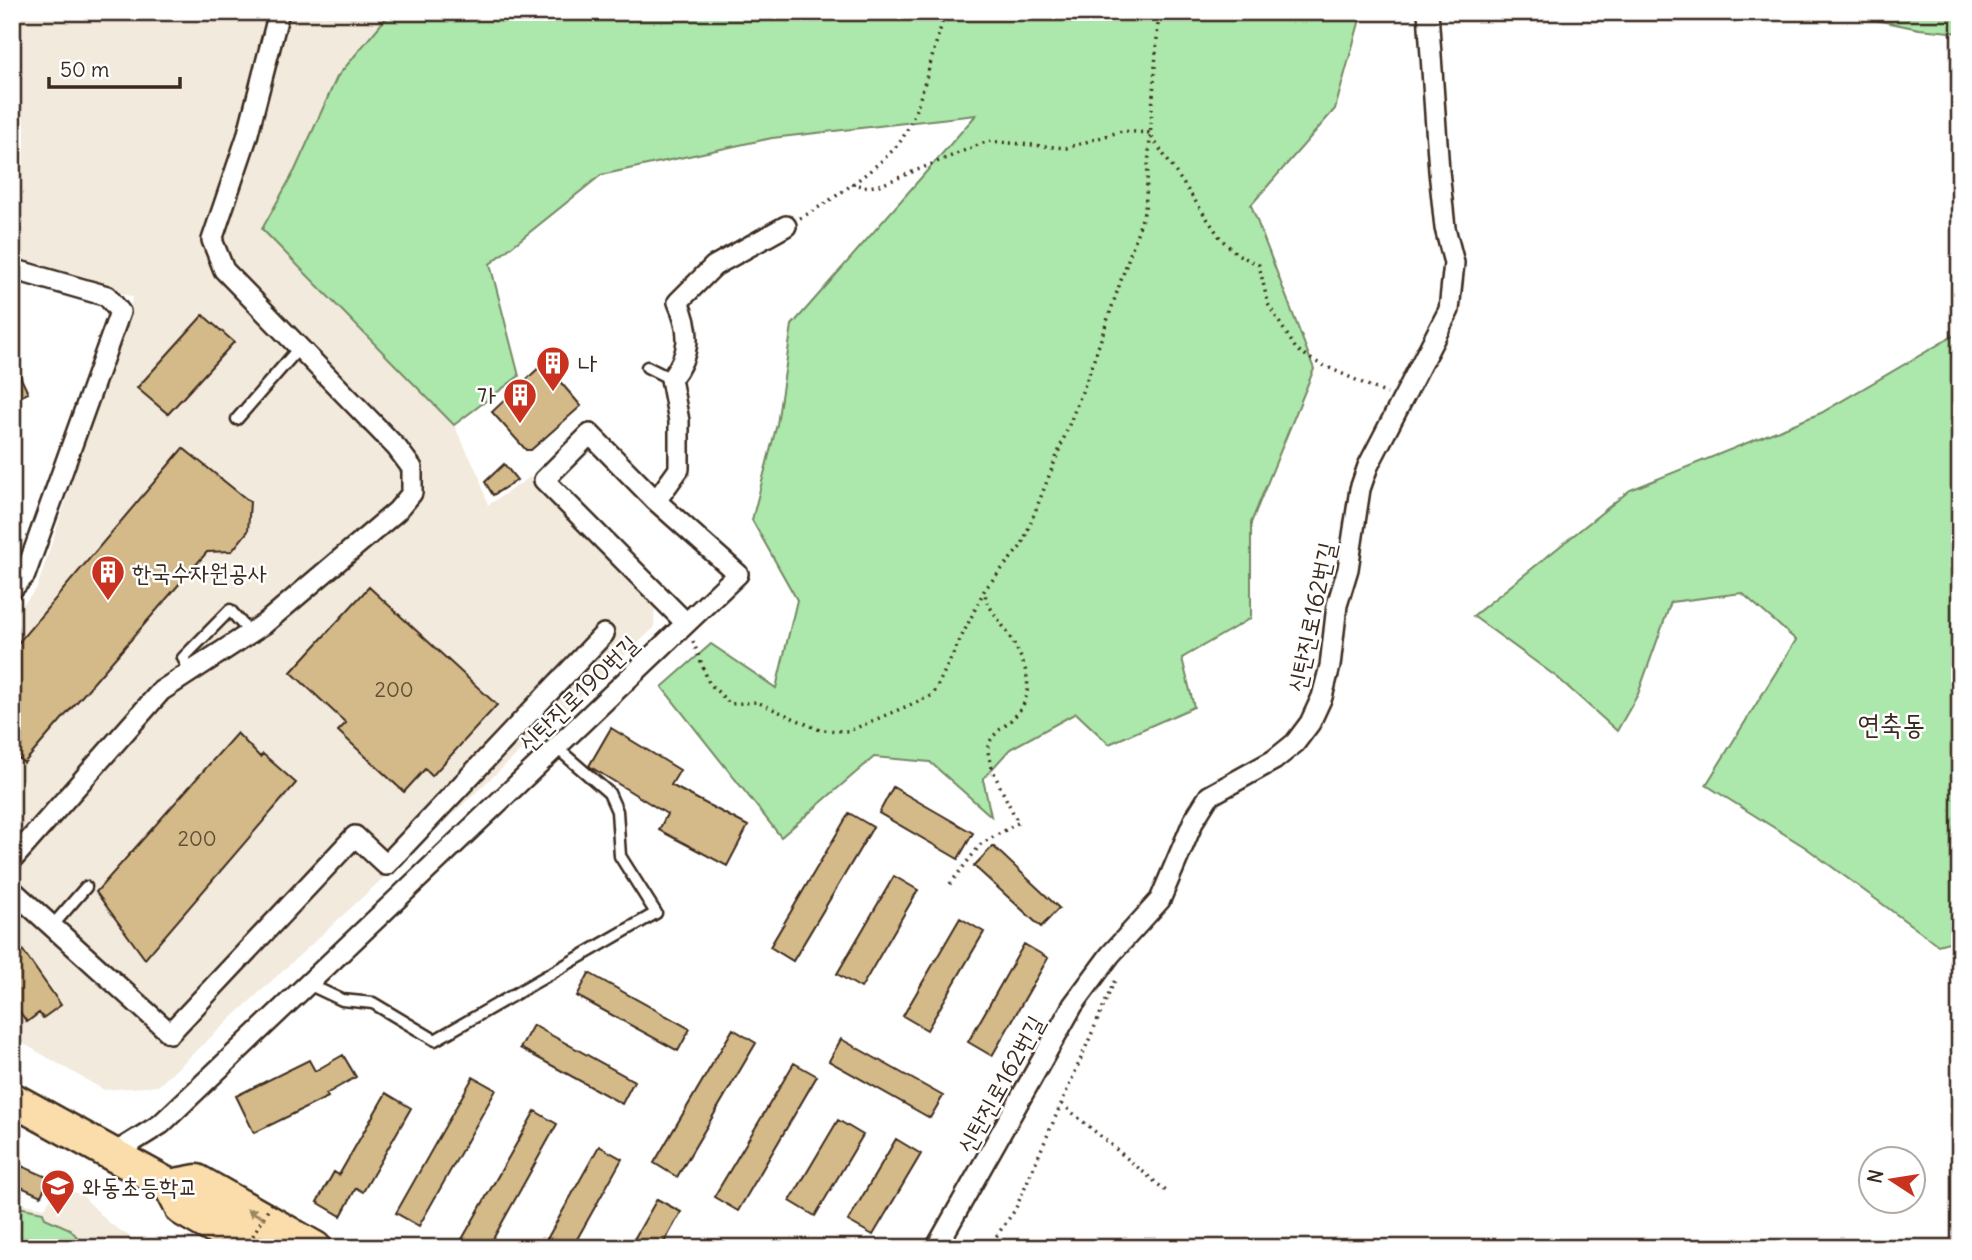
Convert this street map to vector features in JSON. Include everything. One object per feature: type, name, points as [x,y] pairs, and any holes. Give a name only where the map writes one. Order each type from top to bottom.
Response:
[{"type":"main road","points":[[12,1099],[170,1186],[182,1209],[248,1248]]},
{"type":"main road","points":[[170,1186],[197,1181],[315,1248]]},
{"type":"street","points":[[12,860],[161,691],[250,633],[397,511],[412,493],[412,468],[397,448],[224,270],[212,240],[247,137],[279,12]]},
{"type":"street","name":"신탄진로162번길","points":[[936,1248],[1073,1005],[1110,955],[1160,900],[1194,820],[1209,796],[1273,760],[1295,743],[1310,723],[1322,697],[1330,666],[1337,606],[1348,569],[1360,489],[1368,466],[1449,310],[1454,263],[1445,228],[1439,171],[1428,12]]},
{"type":"street","points":[[686,623],[544,480],[590,434],[656,501],[679,469],[679,421],[671,379],[684,363],[689,337],[678,302],[714,265],[786,226]]},
{"type":"street","points":[[12,269],[107,296],[120,312],[25,575],[12,589]]},
{"type":"street","name":"신탄진로190번길","points":[[113,1154],[161,1124],[738,574],[656,501]]},
{"type":"street","points":[[12,890],[170,1033],[355,836],[386,865],[604,634]]},
{"type":"lane","points":[[237,419],[299,348]]},
{"type":"lane","points":[[648,367],[671,379]]},
{"type":"lane","points":[[190,671],[183,659],[230,610],[250,633]]},
{"type":"lane","points":[[308,984],[342,1000],[373,1003],[435,1040],[656,913],[620,856],[617,811],[610,793],[557,748]]},
{"type":"lane","points":[[53,925],[86,887]]},
{"type":"path","points":[[786,226],[851,184],[892,150],[904,136],[946,12]]},
{"type":"path","points":[[686,623],[709,682],[730,704],[757,702],[820,730],[849,731],[933,695],[985,589],[1022,545],[1089,374],[1145,210],[1158,24],[1164,12]]},
{"type":"path","points":[[851,184],[869,187],[883,184],[988,141],[1066,148],[1122,131],[1149,133]]},
{"type":"path","points":[[1149,133],[1221,239],[1237,254],[1259,265],[1268,304],[1296,349],[1362,385],[1402,398]]},
{"type":"path","points":[[950,884],[981,844],[1018,823],[992,764],[988,747],[994,736],[1022,707],[1029,678],[1022,660],[986,601],[985,589]]},
{"type":"path","points":[[991,1248],[990,1245],[1015,1210],[1119,971]]},
{"type":"path","points":[[1062,1104],[1166,1191]]},
{"type":"path","points":[[248,1248],[272,1202]]},
{"type":"shaded area","points":[[12,12],[391,12],[337,77],[295,170],[262,229],[454,425],[479,476],[488,505],[530,477],[655,598],[654,628],[158,1086],[104,1090],[12,1037],[12,617],[37,588],[133,297],[12,260]]},
{"type":"shaded area","name":"와동초등학교","points":[[57,1186],[82,1195],[110,1224],[149,1248],[12,1248],[12,1201],[45,1208]]},
{"type":"green space","points":[[391,12],[1362,12],[1335,109],[1251,205],[1314,369],[1251,523],[1251,618],[1182,658],[1194,707],[1109,744],[1076,713],[1010,749],[983,779],[991,816],[930,762],[874,757],[781,837],[662,687],[711,644],[776,688],[797,600],[752,520],[777,424],[792,325],[976,115],[772,138],[601,175],[490,264],[519,376],[454,425],[262,229],[295,170],[337,77]]},
{"type":"green space","points":[[1837,12],[1960,12],[1960,33],[1919,29]]},
{"type":"green space","points":[[1960,332],[1960,939],[1938,945],[1805,847],[1706,785],[1796,640],[1742,593],[1671,602],[1638,694],[1617,731],[1558,678],[1473,616],[1630,490],[1821,413]]},
{"type":"green space","points":[[14,1206],[43,1212],[45,1218],[70,1229],[87,1248],[12,1248]]},
{"type":"building","points":[[203,315],[234,342],[168,414],[137,388]]},
{"type":"building","points":[[12,359],[28,393],[12,401]]},
{"type":"building","points":[[544,363],[581,406],[531,450],[526,450],[492,412]]},
{"type":"building","name":"한국수자원공사","points":[[183,448],[250,502],[248,531],[232,551],[207,552],[24,763],[12,752],[12,650]]},
{"type":"building","points":[[504,464],[517,480],[493,495],[485,482]]},
{"type":"building","points":[[369,587],[497,705],[432,776],[425,769],[404,792],[338,731],[346,723],[291,672]]},
{"type":"building","points":[[611,728],[680,770],[671,785],[748,826],[727,866],[659,830],[667,814],[589,766]]},
{"type":"building","points":[[237,733],[260,757],[263,754],[296,783],[145,959],[96,892]]},
{"type":"building","points":[[893,787],[973,833],[958,859],[879,813]]},
{"type":"building","points":[[849,813],[873,827],[793,961],[770,947]]},
{"type":"building","points":[[993,846],[1059,908],[1041,927],[974,866]]},
{"type":"building","points":[[894,876],[918,890],[861,988],[837,974]]},
{"type":"building","points":[[960,918],[984,932],[927,1030],[903,1016]]},
{"type":"building","points":[[12,935],[61,1005],[43,1018],[39,1013],[27,1022],[12,1001]]},
{"type":"building","points":[[1024,944],[1048,958],[992,1056],[968,1042]]},
{"type":"building","points":[[589,973],[690,1029],[678,1051],[577,996]]},
{"type":"building","points":[[533,1025],[634,1081],[622,1104],[520,1048]]},
{"type":"building","points":[[733,1029],[756,1043],[677,1177],[654,1163]]},
{"type":"building","points":[[841,1039],[943,1096],[930,1118],[829,1061]]},
{"type":"building","points":[[343,1055],[356,1077],[326,1094],[328,1097],[254,1133],[236,1096],[309,1060],[315,1071]]},
{"type":"building","points":[[794,1063],[817,1076],[738,1211],[714,1197]]},
{"type":"building","points":[[473,1077],[496,1090],[419,1226],[396,1213]]},
{"type":"building","points":[[386,1093],[411,1108],[363,1192],[356,1188],[341,1216],[317,1202],[334,1172],[339,1175]]},
{"type":"building","points":[[535,1111],[557,1124],[488,1248],[457,1248]]},
{"type":"building","points":[[838,1120],[863,1135],[815,1216],[790,1201]]},
{"type":"building","points":[[896,1139],[921,1154],[873,1235],[848,1221]]},
{"type":"building","points":[[599,1146],[622,1159],[572,1248],[542,1248]]},
{"type":"building","points":[[17,1164],[49,1178],[41,1196],[12,1183]]},
{"type":"building","points":[[657,1199],[681,1212],[661,1248],[629,1248]]},
{"type":"place","name":"나","points":[[553,393]]},
{"type":"place","name":"가","points":[[520,425]]},
{"type":"place","name":"한국수자원공사","points":[[108,602]]},
{"type":"place","name":"와동초등학교","points":[[58,1216]]},
{"type":"district","name":"연축동","points":[[1891,724]]}]
